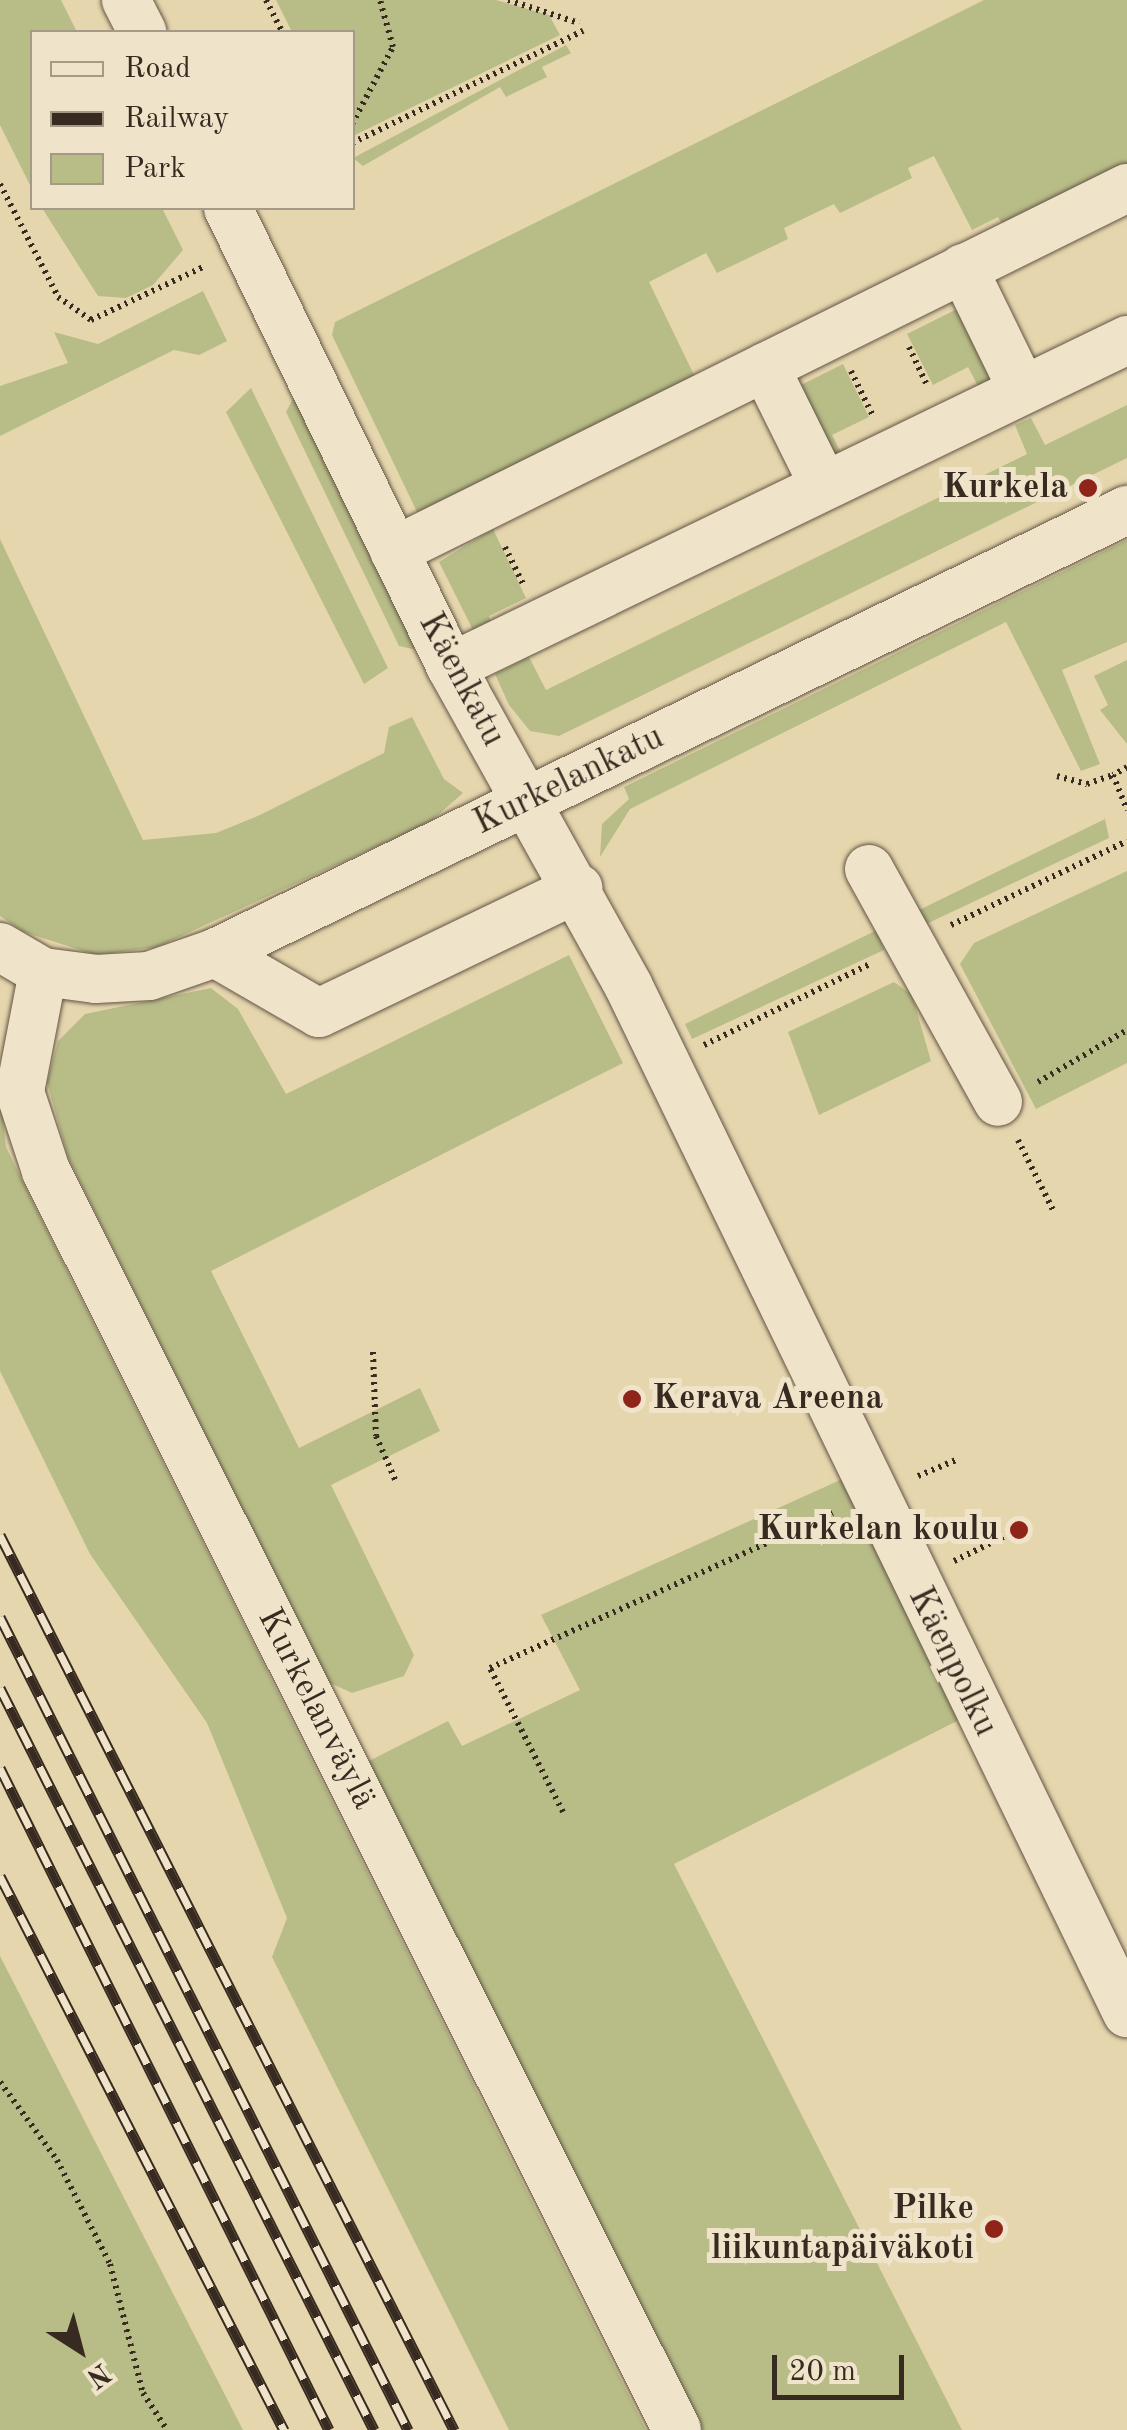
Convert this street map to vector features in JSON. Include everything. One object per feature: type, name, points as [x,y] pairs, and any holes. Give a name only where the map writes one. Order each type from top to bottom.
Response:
[{"type":"street","points":[[126,0],[141,30]]},
{"type":"street","points":[[394,550],[1127,188]]},
{"type":"street","name":"Käenkatu","points":[[229,210],[451,666],[580,888],[705,1146]]},
{"type":"street","points":[[963,268],[1022,387]]},
{"type":"street","points":[[451,666],[1022,387],[1127,340]]},
{"type":"street","points":[[765,367],[823,484]]},
{"type":"street","name":"Kurkelankatu","points":[[0,947],[43,972],[149,976],[216,954],[1127,510]]},
{"type":"street","points":[[868,869],[998,1102]]},
{"type":"street","points":[[216,954],[319,1013],[580,888]]},
{"type":"street","name":"Kurkelanväylä","points":[[43,972],[20,1092],[46,1171],[677,2430]]},
{"type":"street","name":"Käenpolku","points":[[705,1146],[872,1496],[1127,2013]]},
{"type":"path","points":[[266,0],[281,30]]},
{"type":"path","points":[[355,118],[393,47],[380,0]]},
{"type":"path","points":[[355,142],[581,27],[508,0]]},
{"type":"path","points":[[0,184],[58,297],[91,320],[205,266]]},
{"type":"path","points":[[485,506],[542,622]]},
{"type":"path","points":[[1057,776],[1087,784],[1127,768]]},
{"type":"path","points":[[1113,775],[1127,810]]},
{"type":"path","points":[[1054,1212],[998,1102],[1127,1030]]},
{"type":"path","points":[[373,1352],[376,1436],[397,1484]]},
{"type":"path","points":[[563,1812],[490,1668],[872,1496]]},
{"type":"path","points":[[951,1563],[1007,1535]]},
{"type":"path","points":[[0,2082],[58,2160],[110,2264],[143,2394],[167,2430]]},
{"type":"green space","points":[[0,0],[61,0],[76,30],[30,30],[30,185],[0,125]]},
{"type":"green space","points":[[276,0],[496,0],[549,15],[560,35],[355,135],[355,30],[291,30]]},
{"type":"green space","points":[[984,0],[1127,0],[1127,172],[1006,231],[998,217],[972,230],[934,156],[908,168],[912,178],[840,213],[834,204],[784,228],[788,239],[717,273],[706,253],[649,282],[696,379],[419,516],[332,335],[335,322]]},
{"type":"green space","points":[[566,45],[571,53],[542,67],[547,77],[506,97],[500,87],[363,166],[355,157]]},
{"type":"green space","points":[[43,210],[163,210],[183,250],[153,285],[126,298],[98,296]]},
{"type":"green space","points":[[203,291],[227,341],[199,355],[174,350],[0,436],[0,386],[68,363],[54,332],[98,344]]},
{"type":"green space","points":[[965,305],[1002,379],[980,390],[968,367],[933,385],[907,334]]},
{"type":"green space","points":[[843,364],[869,417],[832,435],[843,456],[822,467],[785,393]]},
{"type":"green space","points":[[251,388],[388,668],[364,684],[226,412]]},
{"type":"green space","points":[[296,393],[422,651],[399,646],[286,412]]},
{"type":"green space","points":[[1127,405],[1127,458],[559,736],[530,731],[509,705],[495,674],[529,657],[546,690],[1027,454],[1015,425],[1031,418],[1045,445]]},
{"type":"green space","points":[[493,529],[526,598],[489,616],[492,626],[475,634],[439,562]]},
{"type":"green space","points":[[0,539],[143,840],[216,833],[260,815],[384,753],[389,727],[412,717],[444,779],[463,793],[430,822],[157,947],[96,955],[24,932],[0,916]]},
{"type":"green space","points":[[1127,540],[1127,642],[1062,670],[1100,764],[1081,771],[1006,622],[630,809],[600,857],[602,824],[629,799],[624,787]]},
{"type":"green space","points":[[1127,660],[1127,744],[1100,710],[1108,705],[1094,676]]},
{"type":"green space","points":[[1105,819],[1109,838],[922,926],[915,912]]},
{"type":"green space","points":[[1127,871],[1127,1063],[1036,1109],[960,964],[974,943]]},
{"type":"green space","points":[[877,930],[884,950],[692,1039],[685,1024]]},
{"type":"green space","points":[[569,955],[623,1063],[211,1271],[299,1448],[420,1388],[440,1431],[331,1485],[414,1655],[404,1676],[352,1693],[328,1682],[68,1157],[47,1082],[58,1041],[85,1014],[211,988],[238,1009],[286,1094]]},
{"type":"green space","points":[[894,982],[912,995],[931,1061],[819,1115],[788,1032]]},
{"type":"green space","points":[[0,1093],[6,1147],[34,1205],[646,2430],[509,2430],[272,1957],[287,1918],[207,1723],[90,1554],[0,1371]]},
{"type":"green space","points":[[847,1477],[959,1720],[674,1864],[962,2430],[693,2430],[361,1765],[448,1721],[462,1746],[580,1690],[541,1615]]},
{"type":"green space","points":[[0,1956],[243,2430],[0,2430]]},
{"type":"railway","points":[[0,1535],[454,2430]]},
{"type":"railway","points":[[0,1617],[408,2430]]},
{"type":"railway","points":[[0,1688],[374,2430]]},
{"type":"railway","points":[[0,1768],[329,2430]]},
{"type":"railway","points":[[0,1876],[284,2430]]},
{"type":"place","name":"Kurkela","points":[[1088,488]]},
{"type":"place","name":"Kerava Areena","points":[[632,1399]]},
{"type":"place","name":"Kurkelan koulu","points":[[1019,1530]]},
{"type":"place","name":"Pilke liikuntapäiväkoti","points":[[994,2229]]}]
